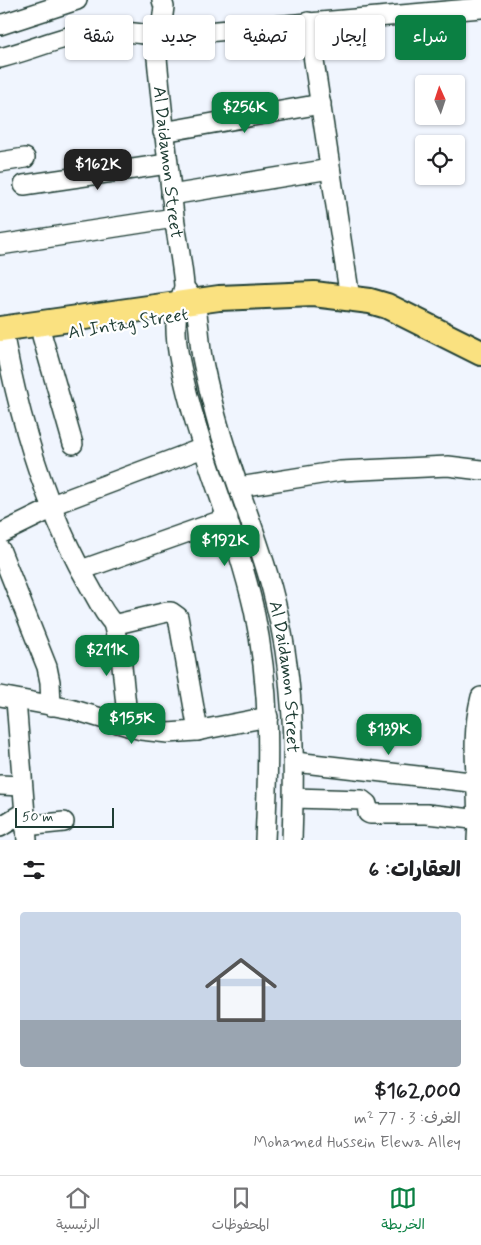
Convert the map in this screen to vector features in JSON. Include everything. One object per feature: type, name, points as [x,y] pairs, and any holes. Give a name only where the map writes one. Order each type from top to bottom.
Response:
[{"type":"main road","name":"Al Intag Street","points":[[2,338],[225,298],[255,298],[294,294],[334,295],[387,306],[481,353]]},
{"type":"main road","name":"Al Intag Street","points":[[2,338],[42,336],[186,304]]},
{"type":"street","points":[[0,25],[77,0]]},
{"type":"street","points":[[215,21],[308,22],[481,8]]},
{"type":"street","points":[[308,22],[350,298]]},
{"type":"street","points":[[0,58],[84,34],[100,31],[117,31],[143,24]]},
{"type":"street","name":"Al Daidamon Street","points":[[162,60],[163,132],[186,304],[202,356],[222,440],[263,557],[282,634],[290,685],[295,762],[292,840]]},
{"type":"street","points":[[163,132],[320,104]]},
{"type":"street","points":[[0,162],[25,158]]},
{"type":"street","points":[[24,185],[167,164]]},
{"type":"street","points":[[172,195],[330,169]]},
{"type":"street","points":[[0,245],[174,218]]},
{"type":"street","name":"Al Daidamon Street","points":[[186,304],[176,343],[180,362],[203,448],[228,518],[250,594],[259,638],[268,717],[269,763],[265,840]]},
{"type":"street","points":[[42,336],[73,444]]},
{"type":"street","points":[[2,338],[24,427],[52,507],[80,570],[113,623],[121,656],[128,726]]},
{"type":"street","points":[[180,362],[202,356]]},
{"type":"street","points":[[0,534],[52,507],[203,448]]},
{"type":"street","points":[[239,487],[340,470],[448,466],[481,470]]},
{"type":"street","points":[[80,570],[228,518]]},
{"type":"street","points":[[0,549],[47,667],[51,706]]},
{"type":"street","points":[[113,623],[118,624],[167,612],[178,616],[198,731]]},
{"type":"street","points":[[477,840],[481,820],[475,732],[477,710],[481,697]]},
{"type":"street","points":[[25,826],[22,786],[8,698],[90,714],[128,726],[168,734],[198,731],[268,717]]},
{"type":"street","points":[[295,762],[479,783]]},
{"type":"street","points":[[0,785],[22,786]]},
{"type":"street","points":[[294,798],[362,800],[370,814],[428,814],[481,820]]},
{"type":"street","points":[[0,827],[64,822]]}]
